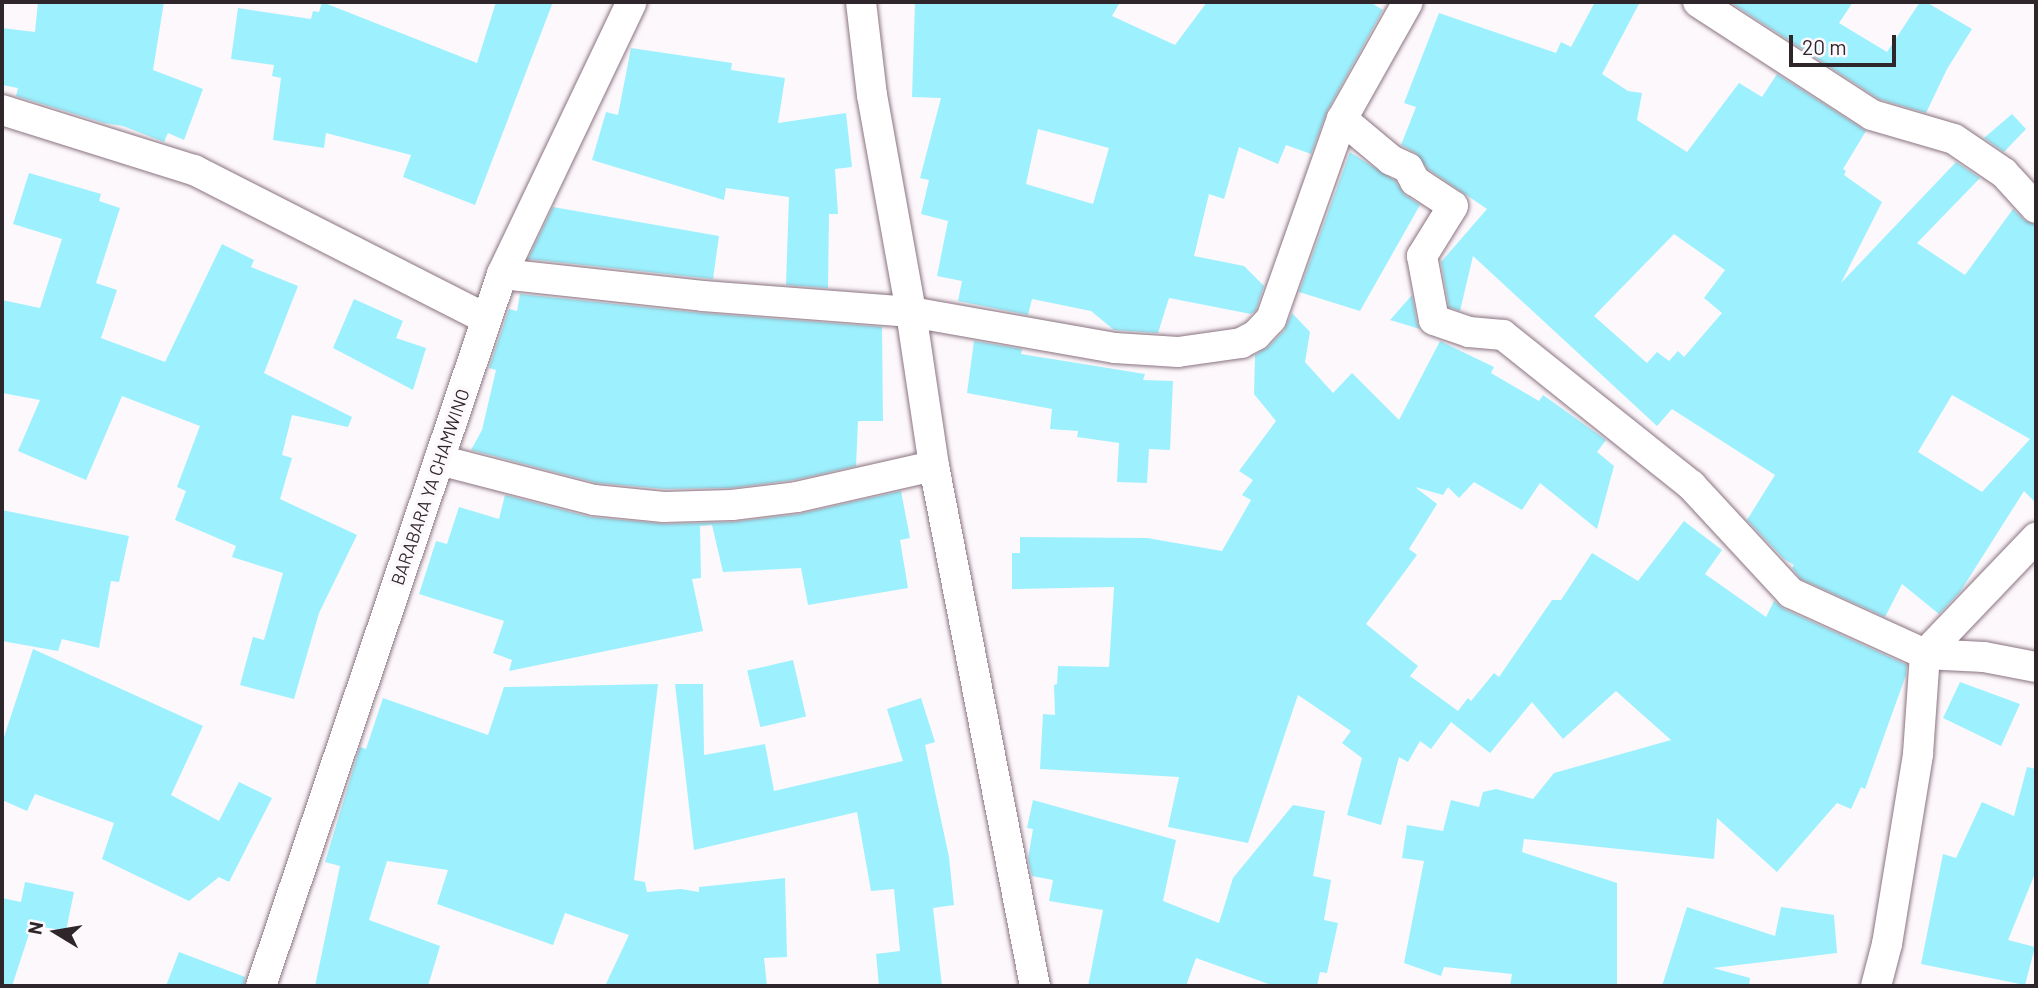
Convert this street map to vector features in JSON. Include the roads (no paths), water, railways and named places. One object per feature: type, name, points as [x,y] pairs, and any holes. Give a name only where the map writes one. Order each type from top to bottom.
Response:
[{"type":"street","name":"BARABARA YA CHAMWINO","points":[[261,986],[502,274],[632,2]]},
{"type":"street","points":[[860,2],[872,95],[911,312],[934,466],[1035,986]]},
{"type":"street","points":[[502,274],[703,296],[911,312],[1115,348],[1178,352],[1241,343],[1256,335],[1271,319],[1342,120],[1408,2]]},
{"type":"street","points":[[1698,2],[1872,115],[1954,139],[2004,173],[2036,208]]},
{"type":"street","points":[[2,110],[194,170],[486,319]]},
{"type":"street","points":[[1342,120],[1391,160],[1408,168],[1415,181],[1453,206],[1422,257],[1434,320],[1469,332],[1503,335],[1691,485],[1791,593],[1925,654],[1984,657],[2036,667]]},
{"type":"street","points":[[439,460],[594,500],[664,507],[732,505],[797,497],[934,466]]},
{"type":"street","points":[[1876,986],[1887,944],[1918,754],[1925,654],[2036,538]]}]
